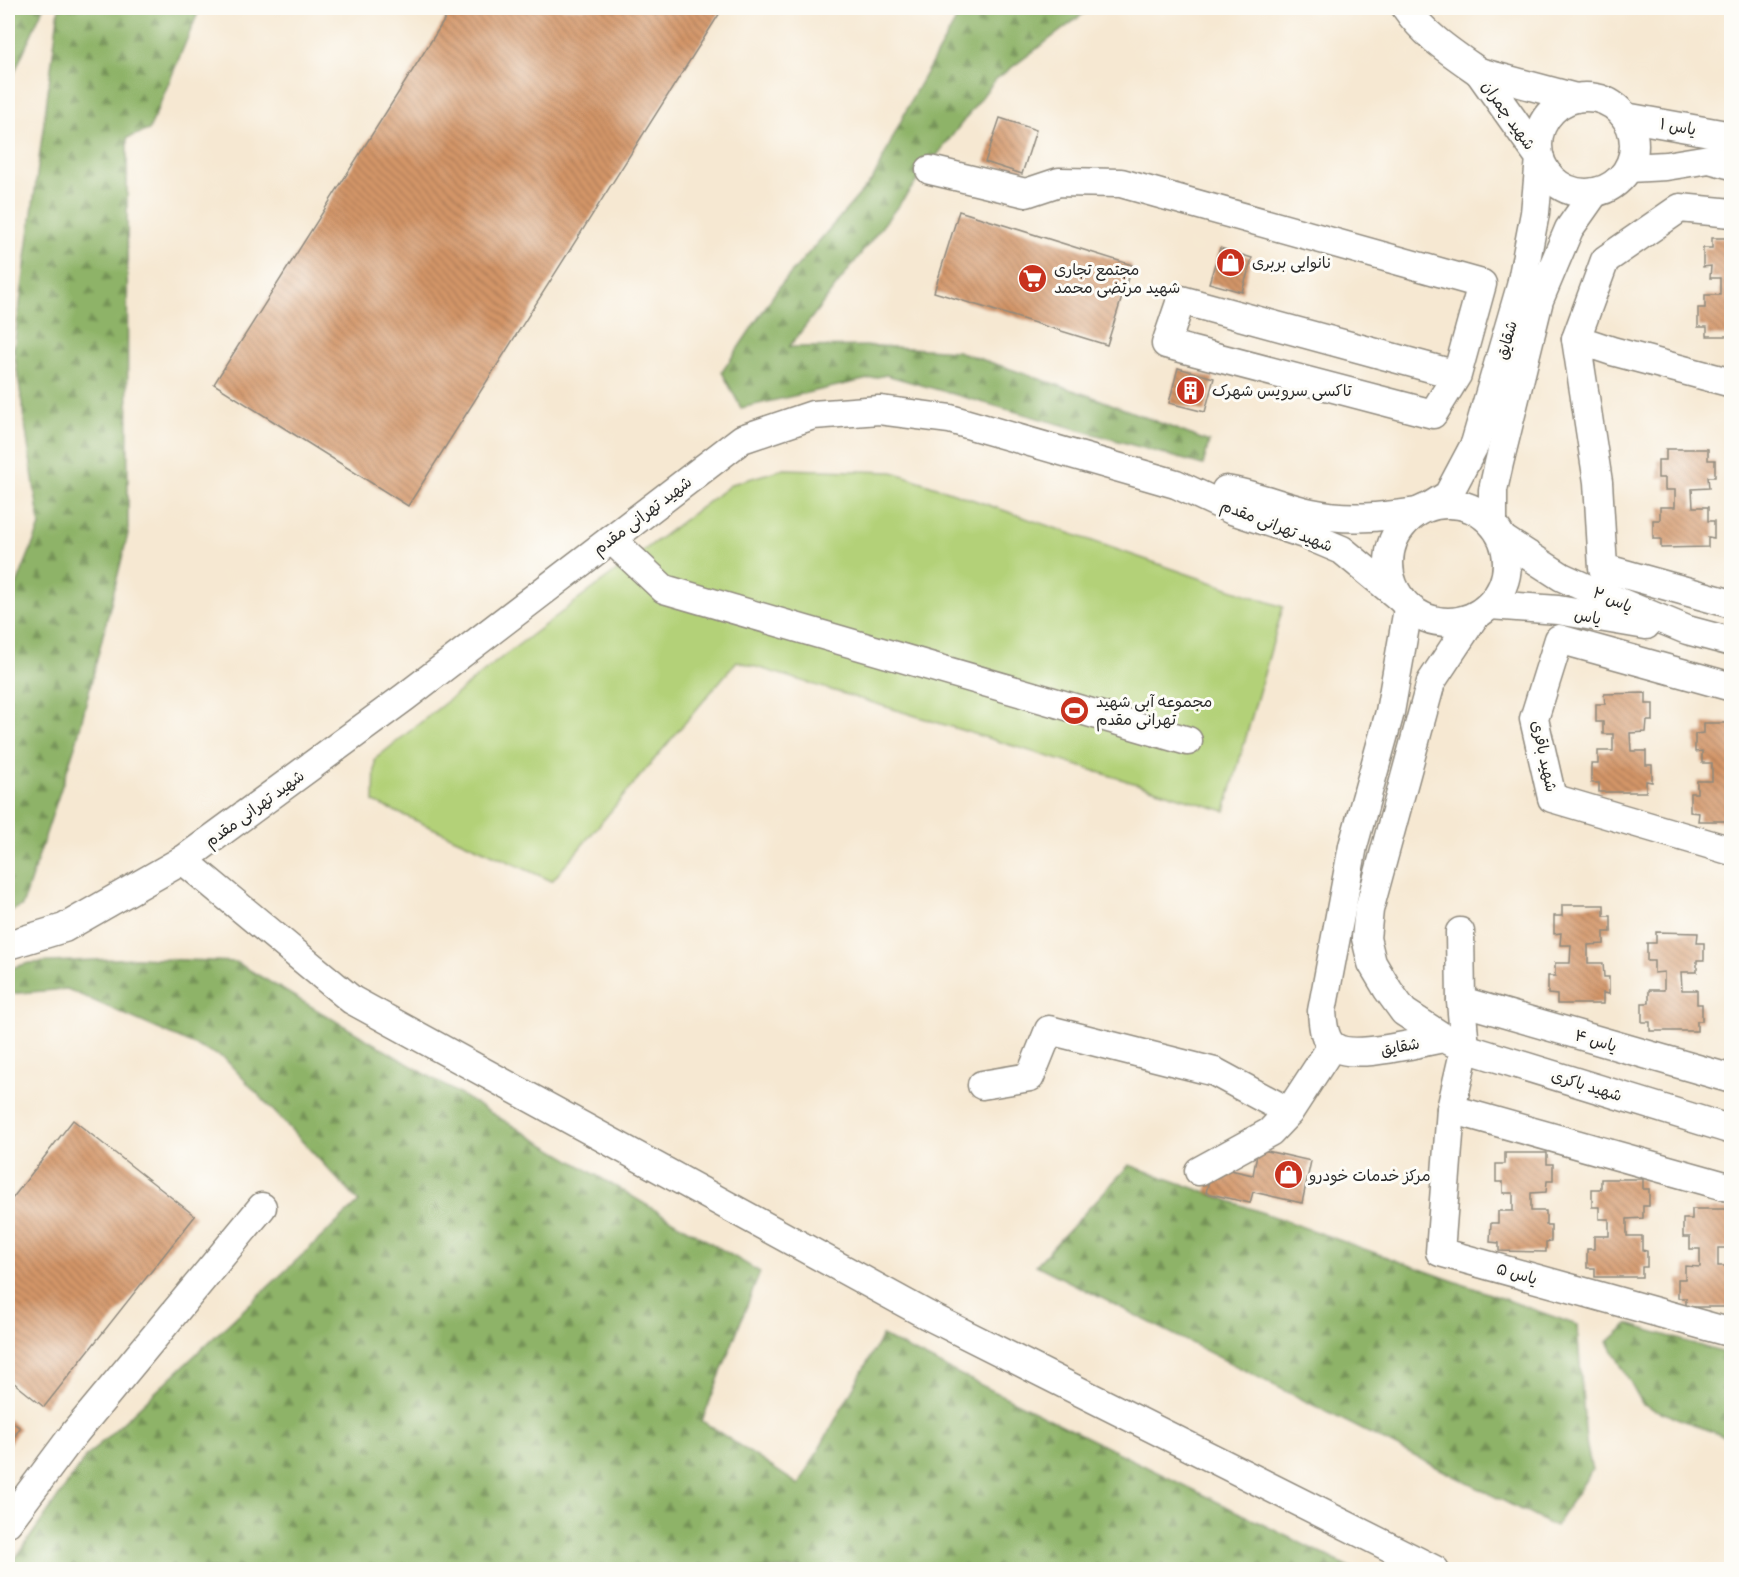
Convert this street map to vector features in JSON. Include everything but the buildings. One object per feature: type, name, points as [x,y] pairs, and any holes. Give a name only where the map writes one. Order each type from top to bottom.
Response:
[{"type":"street","name":"شهید چمران","points":[[1406,8],[1416,24],[1479,72],[1540,158]]},
{"type":"street","name":"شهید چمران","points":[[1479,72],[1576,98]]},
{"type":"street","points":[[1590,97],[1603,100],[1625,117],[1632,128],[1633,155],[1629,168],[1620,180],[1609,188],[1581,193],[1555,182],[1545,171],[1538,143],[1541,127],[1549,114],[1561,104],[1576,98],[1590,97]]},
{"type":"street","name":"یاس ۱","points":[[1625,117],[1731,136]]},
{"type":"street","name":"شقایق","points":[[1425,509],[1448,495],[1475,444],[1521,286],[1535,213],[1540,158]]},
{"type":"street","name":"یاس ۱","points":[[1629,168],[1666,166],[1709,159],[1731,165]]},
{"type":"street","points":[[930,170],[1026,193],[1059,182],[1121,183],[1482,284],[1457,375],[1433,414],[1166,344],[1181,300],[1457,375]]},
{"type":"street","name":"شقایق","points":[[1498,532],[1493,490],[1539,300],[1569,229],[1595,192]]},
{"type":"street","points":[[1731,213],[1680,208],[1605,260],[1576,339],[1598,482],[1593,591],[1576,643],[1731,687]]},
{"type":"street","points":[[1576,339],[1731,383]]},
{"type":"street","name":"شهید تهرانی مقدم","points":[[8,945],[64,928],[183,860],[405,697],[742,439],[813,415],[879,410],[950,419],[1176,484],[1232,510],[1304,534],[1342,550],[1404,604]]},
{"type":"street","name":"شهید تهرانی مقدم","points":[[1176,484],[1236,491],[1311,513],[1338,518],[1365,518],[1425,509]]},
{"type":"street","points":[[1455,504],[1476,510],[1498,532],[1508,556],[1507,574],[1501,591],[1482,611],[1458,622],[1440,622],[1423,617],[1404,604],[1390,576],[1390,551],[1395,536],[1404,522],[1425,509],[1455,504]]},
{"type":"street","name":"یاس ۲","points":[[1498,532],[1562,577],[1593,591]]},
{"type":"street","points":[[611,539],[664,589],[1188,741]]},
{"type":"street","points":[[1593,591],[1731,604]]},
{"type":"street","name":"یاس","points":[[1482,611],[1558,610],[1593,591],[1687,630],[1731,642]]},
{"type":"street","points":[[1199,1171],[1270,1132],[1289,1112],[1332,1046],[1324,1031],[1322,1011],[1353,846],[1390,712],[1404,604]]},
{"type":"street","name":"شقایق","points":[[1454,1042],[1404,1012],[1372,963],[1366,938],[1369,910],[1431,682],[1482,611]]},
{"type":"street","name":"شهید باقری","points":[[1576,643],[1559,639],[1534,719],[1552,798],[1731,851]]},
{"type":"street","points":[[183,860],[352,1000],[927,1315],[1435,1569]]},
{"type":"street","points":[[1454,1042],[1461,1002],[1460,932]]},
{"type":"street","name":"یاس ۴","points":[[1461,1002],[1731,1078]]},
{"type":"street","points":[[982,1085],[1030,1077],[1049,1030],[1215,1072],[1289,1112]]},
{"type":"street","name":"شقایق","points":[[1332,1046],[1344,1051],[1362,1053],[1454,1042]]},
{"type":"street","name":"یاس ۵","points":[[1454,1042],[1440,1252],[1731,1333]]},
{"type":"street","name":"شهید باکری","points":[[1454,1042],[1731,1130]]},
{"type":"street","points":[[1451,1109],[1731,1188]]},
{"type":"street","points":[[8,1522],[73,1435],[262,1208]]},
{"type":"green space","points":[[8,8],[43,8],[8,87]]},
{"type":"green space","points":[[59,8],[200,8],[149,130],[127,138],[128,534],[77,740],[22,906],[8,912],[8,607],[40,526],[14,349]]},
{"type":"green space","points":[[963,8],[1091,8],[995,80],[789,347],[878,346],[957,351],[1093,397],[1209,442],[1203,465],[886,375],[741,408],[722,372],[779,287],[873,179],[914,94]]},
{"type":"green space","name":"مجموعه آبی شهید تهرانی مقدم","points":[[783,469],[893,472],[1283,607],[1225,811],[737,661],[552,881],[374,802],[375,759],[501,658],[732,484]]},
{"type":"green space","points":[[136,958],[236,962],[760,1272],[702,1421],[799,1485],[882,1336],[1353,1569],[8,1569],[86,1457],[359,1202],[224,1058],[67,989],[8,994],[8,969],[29,963]]},
{"type":"green space","points":[[1129,1165],[1577,1325],[1586,1443],[1592,1470],[1555,1527],[1036,1265]]},
{"type":"green space","points":[[1628,1324],[1731,1355],[1731,1439],[1643,1405],[1608,1342]]},
{"type":"place","name":"نانوایی بربری","points":[[1231,262]]},
{"type":"place","name":"مجتمع تجاری شهید مرتضی محمد","points":[[1033,278]]},
{"type":"place","name":"تاکسی سرویس شهرک","points":[[1191,390]]},
{"type":"place","name":"مجموعه آبی شهید تهرانی مقدم","points":[[1075,710]]},
{"type":"place","name":"مرکز خدمات خودرو","points":[[1288,1175]]}]
